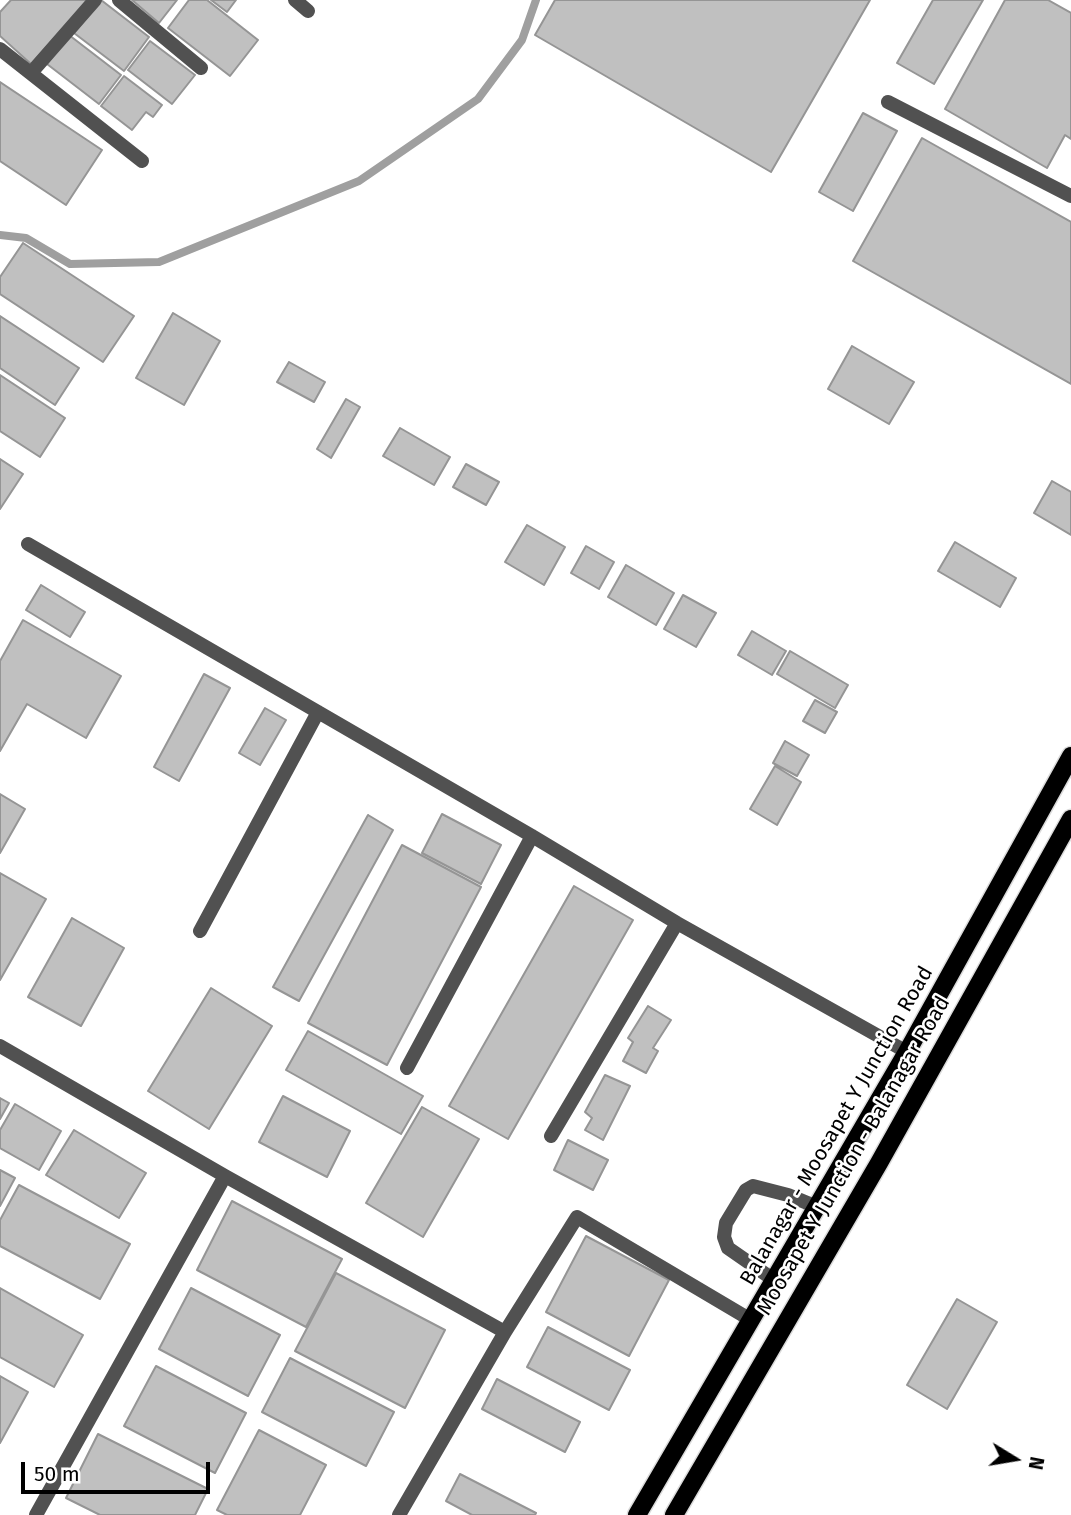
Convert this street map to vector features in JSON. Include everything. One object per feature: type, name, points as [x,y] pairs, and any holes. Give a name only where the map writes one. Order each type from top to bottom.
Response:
[{"type":"main road","name":"Balanagar - Moosapet Y Junction Road","points":[[637,1515],[907,1052],[1071,756]]},
{"type":"main road","name":"Moosapet Y Junction - Balanagar Road","points":[[674,1515],[879,1163],[1071,819]]},
{"type":"street","points":[[31,73],[95,0]]},
{"type":"street","points":[[119,0],[201,68]]},
{"type":"street","points":[[295,0],[308,10]]},
{"type":"street","points":[[0,48],[142,160]]},
{"type":"street","points":[[888,102],[1071,196]]},
{"type":"street","points":[[28,544],[677,923],[907,1052]]},
{"type":"street","points":[[200,931],[318,712]]},
{"type":"street","points":[[407,1068],[532,836]]},
{"type":"street","points":[[551,1136],[677,923]]},
{"type":"street","points":[[0,1045],[505,1332]]},
{"type":"street","points":[[36,1515],[225,1175]]},
{"type":"street","points":[[774,1280],[728,1248],[724,1237],[726,1223],[746,1190],[753,1186],[788,1195],[817,1207]]},
{"type":"street","points":[[399,1515],[505,1332],[577,1217],[751,1321]]},
{"type":"building","points":[[11,0],[89,0],[31,64],[0,36],[0,12]]},
{"type":"building","points":[[101,0],[149,37],[124,71],[74,33]]},
{"type":"building","points":[[132,0],[177,0],[159,23]]},
{"type":"building","points":[[189,0],[207,0],[258,40],[230,76],[168,28]]},
{"type":"building","points":[[211,0],[236,0],[227,12]]},
{"type":"building","points":[[555,0],[870,0],[771,172],[535,35]]},
{"type":"building","points":[[933,0],[983,0],[934,84],[897,63]]},
{"type":"building","points":[[1005,0],[1048,0],[1071,13],[1071,139],[1065,135],[1047,168],[945,109]]},
{"type":"building","points":[[69,35],[121,75],[99,104],[47,64]]},
{"type":"building","points":[[150,41],[195,75],[172,104],[128,70]]},
{"type":"building","points":[[124,76],[162,105],[153,117],[146,112],[132,130],[101,106]]},
{"type":"building","points":[[0,82],[102,150],[66,205],[0,161]]},
{"type":"building","points":[[863,113],[897,131],[853,211],[819,192]]},
{"type":"building","points":[[922,138],[1071,222],[1071,384],[853,261]]},
{"type":"building","points":[[23,243],[134,316],[103,362],[0,294],[0,277]]},
{"type":"building","points":[[173,313],[220,341],[184,405],[136,378]]},
{"type":"building","points":[[0,316],[79,368],[55,405],[0,368]]},
{"type":"building","points":[[852,346],[914,382],[889,424],[828,389]]},
{"type":"building","points":[[289,362],[325,382],[314,402],[277,382]]},
{"type":"building","points":[[0,375],[65,418],[40,457],[0,431]]},
{"type":"building","points":[[346,399],[360,407],[331,458],[317,449]]},
{"type":"building","points":[[400,428],[450,457],[434,485],[383,456]]},
{"type":"building","points":[[0,459],[23,474],[0,509]]},
{"type":"building","points":[[466,464],[499,482],[486,505],[453,487]]},
{"type":"building","points":[[1052,481],[1071,492],[1071,535],[1034,513]]},
{"type":"building","points":[[527,525],[565,547],[544,585],[505,562]]},
{"type":"building","points":[[955,542],[1016,578],[1000,607],[938,571]]},
{"type":"building","points":[[586,546],[614,562],[599,589],[571,573]]},
{"type":"building","points":[[626,565],[674,593],[656,625],[608,597]]},
{"type":"building","points":[[41,585],[85,612],[70,637],[26,610]]},
{"type":"building","points":[[683,595],[716,613],[696,647],[664,629]]},
{"type":"building","points":[[23,620],[121,676],[86,738],[27,704],[0,751],[0,661]]},
{"type":"building","points":[[752,631],[786,651],[772,675],[738,655]]},
{"type":"building","points":[[790,651],[848,685],[835,708],[777,674]]},
{"type":"building","points":[[204,674],[230,688],[179,781],[154,767]]},
{"type":"building","points":[[815,700],[837,712],[825,733],[803,721]]},
{"type":"building","points":[[265,708],[286,720],[260,765],[239,753]]},
{"type":"building","points":[[785,741],[809,755],[797,776],[773,763]]},
{"type":"building","points":[[775,766],[801,782],[777,825],[750,809]]},
{"type":"building","points":[[0,794],[25,809],[0,853]]},
{"type":"building","points":[[442,814],[501,845],[481,884],[422,853]]},
{"type":"building","points":[[368,815],[393,830],[299,1001],[273,987]]},
{"type":"building","points":[[402,845],[481,887],[387,1065],[308,1023]]},
{"type":"building","points":[[0,873],[46,899],[0,980]]},
{"type":"building","points":[[574,886],[633,920],[508,1139],[449,1106]]},
{"type":"building","points":[[72,918],[124,948],[81,1026],[28,997]]},
{"type":"building","points":[[211,988],[272,1026],[209,1129],[148,1091]]},
{"type":"building","points":[[648,1006],[671,1020],[653,1048],[658,1051],[646,1073],[623,1061],[633,1042],[628,1038]]},
{"type":"building","points":[[308,1031],[423,1096],[401,1134],[286,1070]]},
{"type":"building","points":[[605,1075],[630,1086],[603,1140],[585,1130],[592,1118],[585,1112]]},
{"type":"building","points":[[283,1096],[350,1131],[327,1177],[259,1142]]},
{"type":"building","points":[[0,1098],[9,1103],[0,1119]]},
{"type":"building","points":[[15,1104],[61,1131],[39,1170],[0,1148],[0,1130]]},
{"type":"building","points":[[422,1107],[479,1139],[423,1237],[366,1203]]},
{"type":"building","points":[[74,1130],[146,1173],[119,1218],[46,1175]]},
{"type":"building","points":[[568,1140],[608,1160],[593,1190],[554,1170]]},
{"type":"building","points":[[0,1170],[15,1178],[0,1206]]},
{"type":"building","points":[[19,1185],[130,1244],[100,1299],[0,1246],[0,1220]]},
{"type":"building","points":[[232,1201],[342,1259],[306,1327],[197,1270]]},
{"type":"building","points":[[586,1236],[669,1280],[629,1356],[546,1312]]},
{"type":"building","points":[[336,1273],[445,1330],[405,1408],[295,1351]]},
{"type":"building","points":[[0,1288],[83,1335],[54,1387],[0,1357]]},
{"type":"building","points":[[191,1288],[280,1335],[248,1396],[159,1349]]},
{"type":"building","points":[[957,1299],[997,1322],[947,1409],[907,1385]]},
{"type":"building","points":[[548,1327],[630,1370],[609,1410],[527,1367]]},
{"type":"building","points":[[290,1358],[394,1412],[366,1466],[262,1412]]},
{"type":"building","points":[[156,1366],[246,1413],[215,1473],[124,1426]]},
{"type":"building","points":[[0,1376],[28,1392],[0,1443]]},
{"type":"building","points":[[497,1379],[580,1422],[565,1452],[482,1409]]},
{"type":"building","points":[[259,1430],[326,1465],[300,1515],[227,1515],[217,1510]]},
{"type":"building","points":[[98,1434],[208,1489],[195,1515],[100,1515],[66,1498]]},
{"type":"building","points":[[460,1474],[536,1513],[535,1515],[472,1515],[446,1501]]},
{"type":"waterway","points":[[0,235],[26,238],[70,264],[159,262],[359,181],[478,99],[522,40],[536,0]]}]
